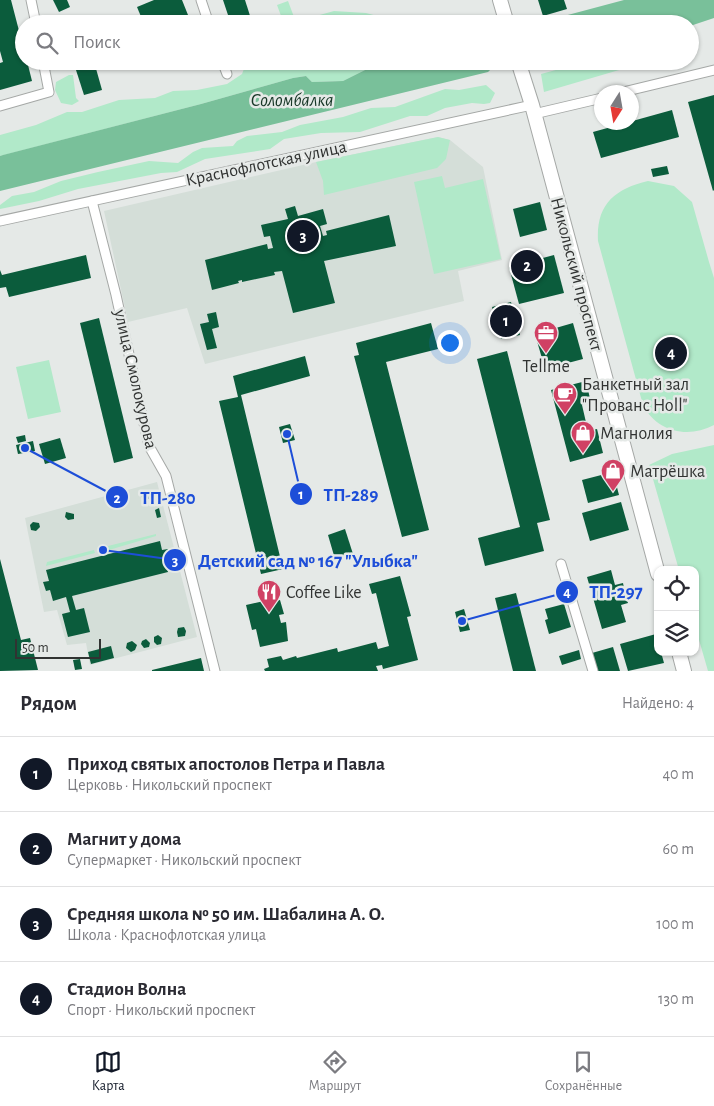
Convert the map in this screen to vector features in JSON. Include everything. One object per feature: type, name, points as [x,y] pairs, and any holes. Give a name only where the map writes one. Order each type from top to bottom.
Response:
[{"type":"main road","points":[[500,0],[504,15]]},
{"type":"main road","name":"Никольский проспект","points":[[521,70],[656,566]]},
{"type":"main road","points":[[680,656],[684,671]]},
{"type":"street","points":[[31,0],[34,15]]},
{"type":"street","points":[[201,0],[206,15]]},
{"type":"street","points":[[0,106],[49,92],[45,70]]},
{"type":"street","points":[[225,70],[227,74]]},
{"type":"street","points":[[639,88],[714,70]]},
{"type":"street","name":"Краснофлотская улица","points":[[0,221],[533,110],[594,99]]},
{"type":"street","name":"улица Смолокурова","points":[[92,201],[116,295],[149,446],[166,476],[215,671]]},
{"type":"street","points":[[561,564],[592,671]]},
{"type":"shaded area","points":[[288,1],[293,15],[281,15],[277,5]]},
{"type":"shaded area","points":[[334,11],[374,15],[320,15]]},
{"type":"shaded area","points":[[244,70],[365,70],[343,81],[312,82],[306,76],[293,78],[0,156],[0,135],[36,125],[67,112],[82,112],[119,100],[155,98],[173,91],[197,90],[227,84],[242,74]]},
{"type":"shaded area","points":[[556,70],[619,70],[544,92],[541,74]]},
{"type":"shaded area","points":[[69,75],[73,75],[76,98],[79,101],[72,105],[61,103],[55,90],[56,82]]},
{"type":"shaded area","points":[[486,85],[495,93],[490,103],[472,103],[445,108],[427,116],[410,116],[360,132],[321,133],[284,139],[270,149],[205,159],[177,172],[161,173],[78,189],[39,201],[0,209],[0,205],[12,196],[34,192],[61,181],[149,161],[178,163],[202,148],[233,146],[237,141],[247,136],[282,132],[300,125],[343,117],[371,108],[395,107],[445,89],[459,90]]},
{"type":"shaded area","points":[[438,137],[450,140],[483,167],[502,260],[458,271],[464,301],[205,364],[187,308],[128,322],[104,211],[316,162]]},
{"type":"shaded area","points":[[438,137],[450,140],[446,159],[437,168],[324,195],[323,181],[316,162]]},
{"type":"shaded area","points":[[442,176],[445,188],[483,179],[501,259],[434,274],[414,182]]},
{"type":"shaded area","points":[[648,181],[674,186],[692,202],[714,278],[714,425],[694,432],[684,432],[665,427],[649,414],[643,405],[598,241],[600,218],[610,200],[636,184]]},
{"type":"shaded area","points":[[49,360],[61,412],[28,419],[16,367]]},
{"type":"shaded area","points":[[714,445],[714,671],[708,671],[699,640],[699,566],[678,566],[649,465],[672,454]]},
{"type":"shaded area","points":[[157,482],[197,637],[90,665],[86,643],[67,645],[57,610],[44,612],[25,518]]},
{"type":"shaded area","points":[[156,534],[156,536],[109,550],[108,546]]},
{"type":"shaded area","points":[[94,550],[95,553],[46,566],[47,562]]},
{"type":"water","points":[[624,0],[714,0],[714,18],[699,23],[699,15],[568,15]]},
{"type":"water","name":"Соломбалка","points":[[365,70],[490,70],[0,191],[0,156],[3,155],[201,104],[293,78],[306,76],[312,82],[343,81]]},
{"type":"building","points":[[0,0],[11,0],[15,15],[15,70],[29,70],[32,81],[0,90],[0,63],[3,62],[0,51]]},
{"type":"building","points":[[53,0],[67,0],[70,7],[59,12]]},
{"type":"building","points":[[154,0],[182,0],[188,15],[140,15],[137,7]]},
{"type":"building","points":[[223,0],[245,0],[250,15],[228,15]]},
{"type":"building","points":[[538,0],[564,0],[567,9],[543,15]]},
{"type":"building","points":[[76,70],[96,70],[102,90],[84,95]]},
{"type":"building","points":[[714,95],[714,190],[713,191],[688,102]]},
{"type":"building","points":[[672,110],[679,137],[601,158],[593,132],[600,130],[639,130],[639,119]]},
{"type":"building","points":[[667,166],[669,174],[653,177],[651,169]]},
{"type":"building","points":[[540,202],[547,230],[520,237],[513,209]]},
{"type":"building","points":[[295,206],[298,216],[323,209],[327,224],[320,226],[323,236],[327,235],[326,231],[389,215],[396,246],[324,261],[335,303],[293,313],[282,271],[274,272],[275,275],[242,282],[242,280],[238,281],[239,283],[212,290],[205,260],[267,244],[268,249],[273,248],[270,236],[264,237],[261,225],[288,219],[285,209]]},
{"type":"building","points":[[86,255],[91,278],[9,297],[6,287],[0,288],[0,270],[2,275]]},
{"type":"building","points":[[554,255],[564,293],[519,304],[509,267]]},
{"type":"building","points":[[511,302],[520,335],[501,339],[492,307]]},
{"type":"building","points":[[216,312],[219,327],[212,329],[217,348],[207,350],[200,324],[209,322],[207,314]]},
{"type":"building","points":[[99,318],[133,458],[114,463],[80,323]]},
{"type":"building","points":[[431,323],[438,349],[386,362],[429,530],[402,537],[354,356],[359,355],[356,343]]},
{"type":"building","points":[[573,323],[583,359],[545,369],[535,334]]},
{"type":"building","points":[[507,351],[550,520],[537,523],[544,551],[485,566],[478,538],[520,527],[477,359]]},
{"type":"building","points":[[305,356],[310,376],[241,395],[283,569],[261,574],[219,401],[238,397],[233,376]]},
{"type":"building","points":[[586,381],[591,403],[582,405],[588,431],[597,429],[603,453],[570,462],[551,390]]},
{"type":"building","points":[[290,424],[295,440],[283,443],[279,427]]},
{"type":"building","points":[[25,435],[26,441],[18,443],[16,437]]},
{"type":"building","points":[[60,438],[66,458],[45,464],[39,444]]},
{"type":"building","points":[[33,441],[35,451],[18,454],[16,445]]},
{"type":"building","points":[[613,472],[619,495],[588,503],[582,480]]},
{"type":"building","points":[[142,491],[148,491],[149,499],[143,499],[141,496]]},
{"type":"building","points":[[121,501],[122,507],[118,508],[117,502]]},
{"type":"building","points":[[621,502],[629,530],[590,541],[582,513]]},
{"type":"building","points":[[159,508],[161,517],[157,518],[155,510]]},
{"type":"building","points":[[66,512],[74,514],[74,519],[68,520],[65,517]]},
{"type":"building","points":[[33,522],[39,523],[40,527],[36,531],[31,530],[30,525]]},
{"type":"building","points":[[345,529],[353,554],[335,559],[328,535]]},
{"type":"building","points":[[160,541],[162,550],[168,549],[171,559],[165,561],[168,572],[72,596],[76,610],[84,608],[90,632],[68,637],[62,614],[70,612],[66,597],[53,601],[50,590],[46,591],[43,582],[49,581],[46,570]]},
{"type":"building","points":[[0,559],[21,640],[30,638],[38,670],[0,671]]},
{"type":"building","points":[[611,570],[615,585],[623,583],[628,603],[621,605],[626,622],[602,629],[587,577]]},
{"type":"building","points":[[400,576],[411,616],[407,617],[418,660],[383,669],[382,665],[376,666],[378,671],[265,671],[264,669],[269,667],[267,659],[281,656],[283,660],[337,648],[338,652],[376,642],[378,649],[389,646],[376,593],[372,594],[369,584]]},
{"type":"building","points":[[516,593],[536,671],[513,671],[495,598]]},
{"type":"building","points":[[273,599],[274,601],[280,600],[284,614],[279,615],[281,623],[286,622],[288,641],[260,647],[256,629],[252,630],[246,605]]},
{"type":"building","points":[[564,604],[571,627],[549,634],[545,620],[548,619],[545,609]]},
{"type":"building","points":[[464,609],[470,630],[460,632],[455,612]]},
{"type":"building","points":[[184,627],[186,631],[185,636],[178,637],[178,628]]},
{"type":"building","points":[[158,635],[162,638],[161,644],[157,645],[154,642],[154,637]]},
{"type":"building","points":[[654,635],[654,656],[662,656],[664,663],[628,671],[620,644]]},
{"type":"building","points":[[146,639],[150,643],[149,647],[144,648],[141,644]]},
{"type":"building","points":[[132,641],[137,645],[135,650],[131,652],[126,648],[127,643]]},
{"type":"building","points":[[111,646],[114,658],[91,664],[88,652]]},
{"type":"building","points":[[613,647],[620,671],[598,671],[592,653]]},
{"type":"building","points":[[579,650],[581,659],[562,665],[559,656]]},
{"type":"building","points":[[201,658],[204,671],[152,671],[152,670]]},
{"type":"building","points":[[80,659],[82,669],[75,670],[73,660]]},
{"type":"place","name":"Средняя школа № 50 им. Шабалина А. О.","points":[[303,236]]},
{"type":"place","name":"Магнит у дома","points":[[527,266]]},
{"type":"place","name":"Приход святых апостолов Петра и Павла","points":[[506,321]]},
{"type":"place","name":"Стадион Волна","points":[[671,353]]},
{"type":"place","name":"Tellme","points":[[546,354]]},
{"type":"place","name":"Банкетный зал \"Прованс Holl\"","points":[[565,415]]},
{"type":"place","name":"ТП-289","points":[[287,434]]},
{"type":"place","name":"ТП-280","points":[[25,448]]},
{"type":"place","name":"Магнолия","points":[[583,454]]},
{"type":"place","name":"Матрёшка","points":[[613,492]]},
{"type":"place","name":"Детский сад № 167 \"Улыбка\"","points":[[103,550]]},
{"type":"place","name":"Coffee Like","points":[[269,613]]},
{"type":"place","name":"ТП-297","points":[[462,621]]}]
